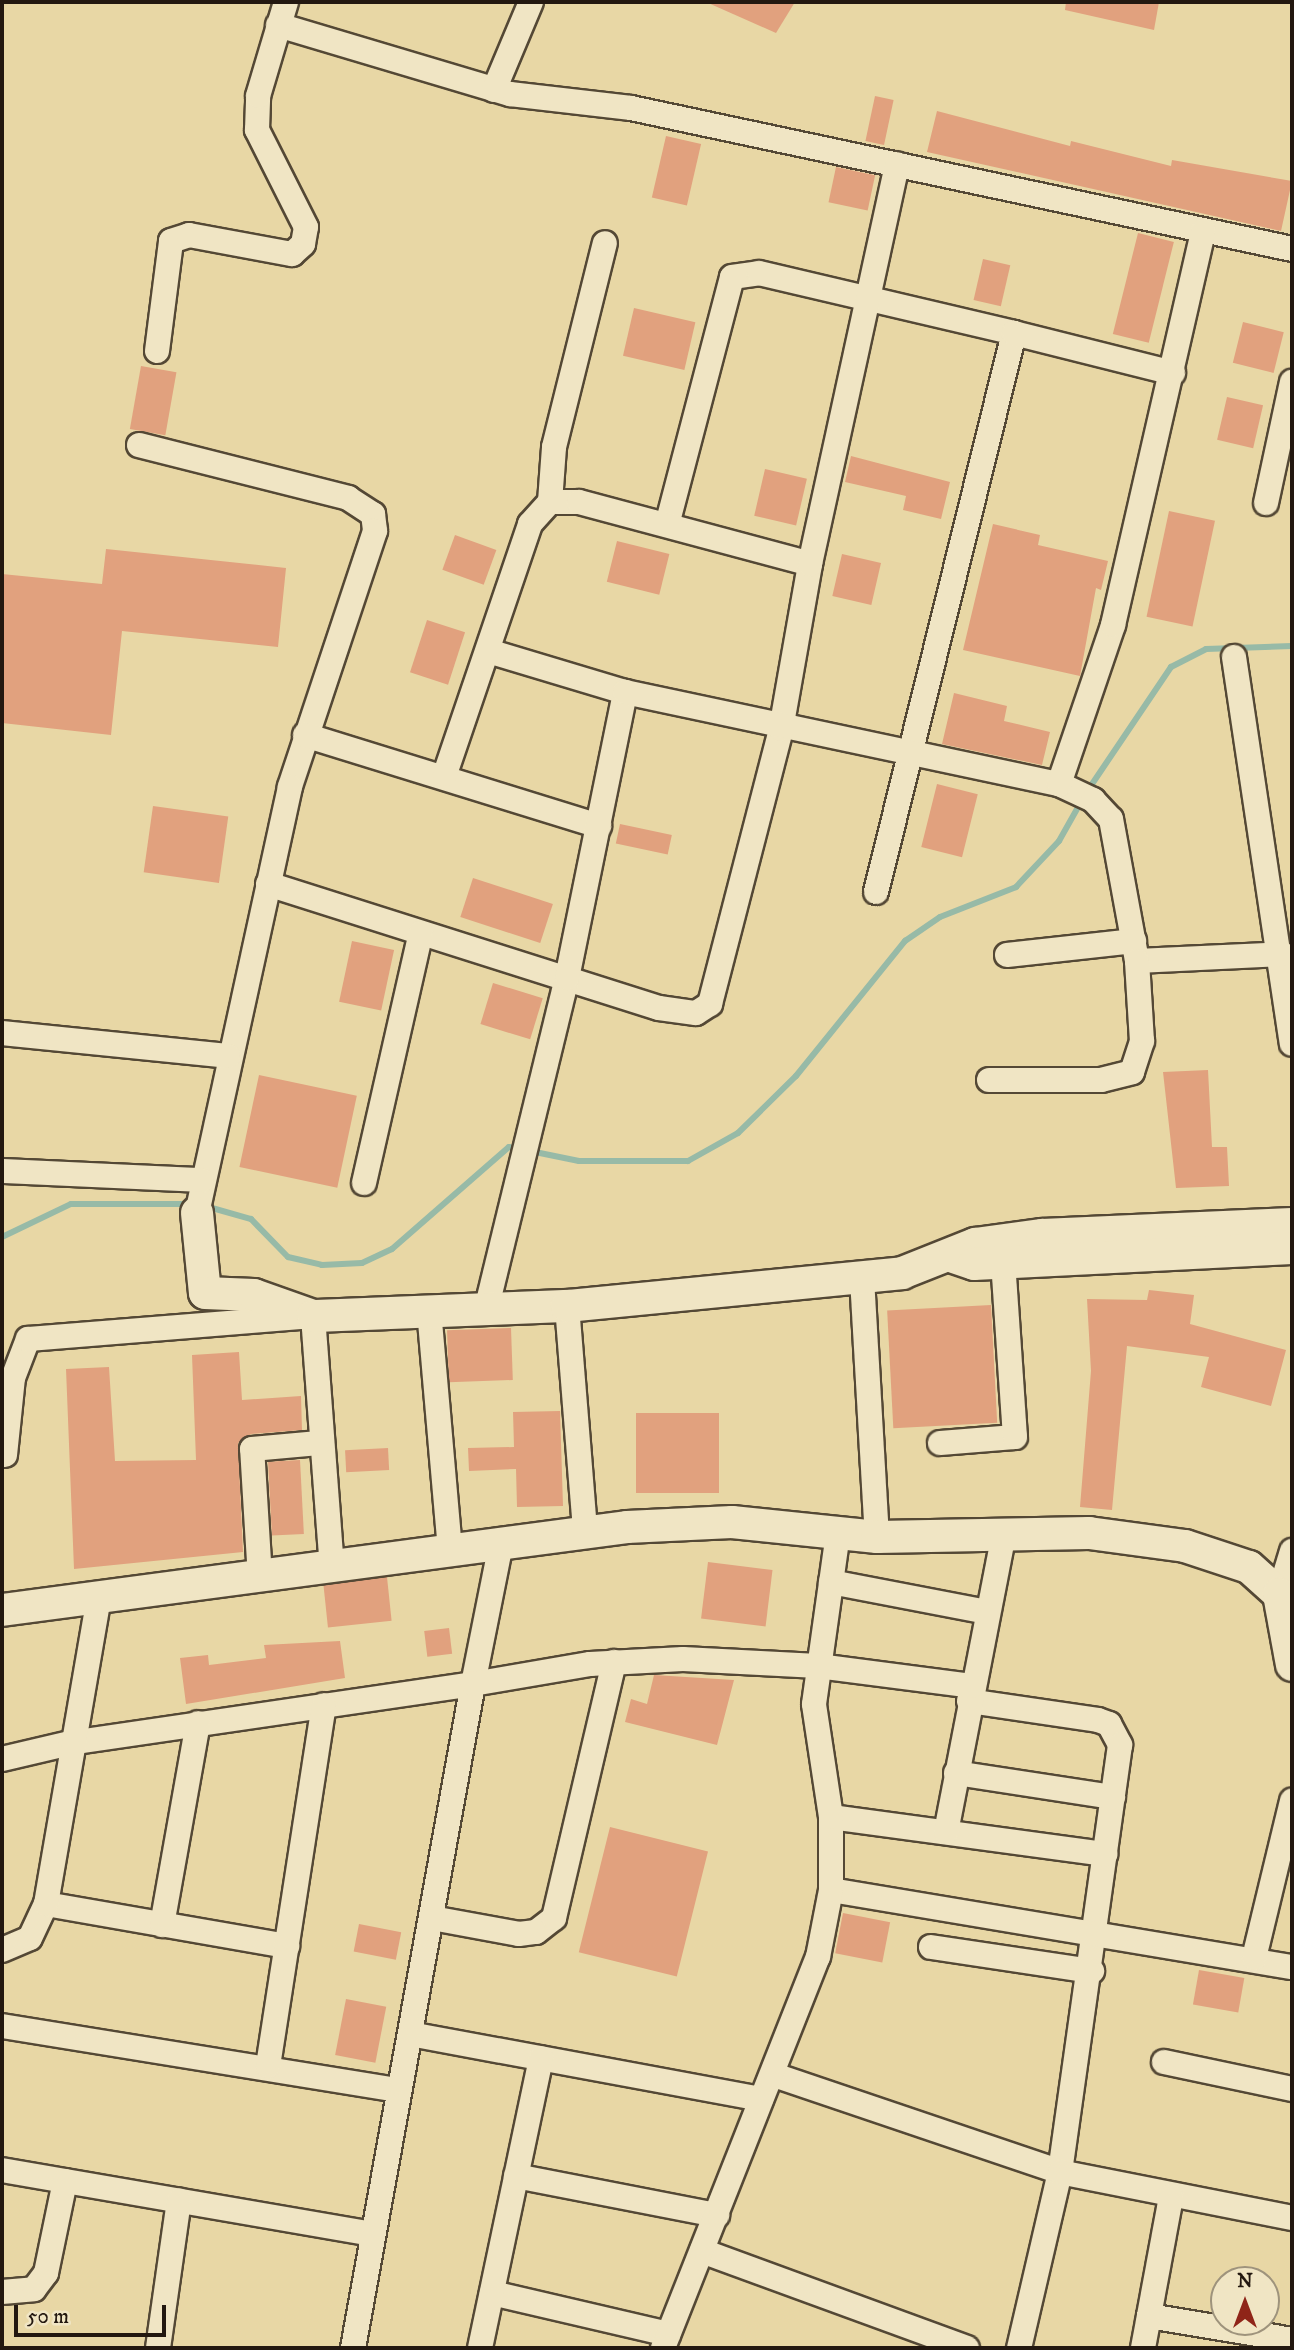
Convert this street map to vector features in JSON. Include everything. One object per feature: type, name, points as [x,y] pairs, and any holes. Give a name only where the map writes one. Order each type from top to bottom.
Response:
[{"type":"street","points":[[494,90],[531,2]]},
{"type":"street","points":[[157,351],[171,241],[189,236],[292,254],[303,244],[306,228],[257,130],[258,96],[282,13],[494,90],[631,108],[1292,249]]},
{"type":"street","points":[[268,884],[683,1013],[710,1004],[781,729],[810,564],[897,164]]},
{"type":"street","points":[[1063,786],[1106,650],[1203,231]]},
{"type":"street","points":[[445,774],[530,524],[550,502],[554,447],[605,243]]},
{"type":"street","points":[[667,525],[732,277],[759,273],[1172,373]]},
{"type":"street","points":[[876,892],[914,756],[1014,333]]},
{"type":"street","points":[[1266,503],[1292,382]]},
{"type":"street","points":[[139,445],[348,498],[373,514],[375,531],[305,734],[228,1056],[199,1195],[205,1293],[254,1295],[313,1316]]},
{"type":"street","points":[[550,502],[579,502],[810,564]]},
{"type":"street","points":[[488,651],[625,692],[781,729],[1063,786],[1093,800],[1117,837],[1135,951],[1142,1041],[1132,1072],[1101,1080],[989,1080]]},
{"type":"street","points":[[1234,657],[1283,954],[1292,1044]]},
{"type":"street","points":[[487,1306],[567,978],[625,692]]},
{"type":"street","points":[[305,734],[445,774],[599,826]]},
{"type":"street","points":[[364,1183],[421,933]]},
{"type":"street","points":[[1007,955],[1135,951],[1283,954]]},
{"type":"street","points":[[2,1033],[228,1056]]},
{"type":"street","points":[[2,1171],[199,1195]]},
{"type":"street","points":[[5,1455],[13,1378],[28,1339],[313,1316],[487,1306],[567,1306],[862,1279],[954,1257],[975,1244],[1042,1235],[1292,1224]]},
{"type":"street","points":[[954,1257],[1003,1263],[1292,1248]]},
{"type":"street","points":[[940,1443],[1015,1437],[1003,1263]]},
{"type":"street","points":[[862,1279],[877,1537]]},
{"type":"street","points":[[567,1306],[585,1530]]},
{"type":"street","points":[[429,1310],[450,1550]]},
{"type":"street","points":[[313,1316],[319,1443],[332,1569]]},
{"type":"street","points":[[260,1578],[252,1449],[319,1443]]},
{"type":"street","points":[[2,1610],[98,1602],[585,1530],[732,1522],[877,1537],[1089,1532],[1185,1546],[1249,1567],[1279,1594]]},
{"type":"street","points":[[946,1832],[970,1693],[1004,1532]]},
{"type":"street","points":[[492,2293],[666,2341],[761,2099],[774,2075],[818,1957],[831,1890],[831,1817],[816,1736],[818,1666],[838,1534]]},
{"type":"street","points":[[353,2348],[371,2234],[500,1544]]},
{"type":"street","points":[[1292,1550],[1279,1594],[1292,1665]]},
{"type":"street","points":[[831,1583],[987,1612]]},
{"type":"street","points":[[2,1950],[30,1938],[46,1903],[70,1743],[98,1602]]},
{"type":"street","points":[[432,1918],[519,1934],[536,1932],[554,1918],[614,1662]]},
{"type":"street","points":[[2,1759],[70,1743],[614,1662],[818,1666],[970,1693],[1109,1724],[1121,1745],[1092,1971],[1060,2172],[1019,2348]]},
{"type":"street","points":[[268,2066],[324,1705]]},
{"type":"street","points":[[162,1925],[198,1723]]},
{"type":"street","points":[[956,1773],[1113,1797]]},
{"type":"street","points":[[1254,1958],[1292,1801]]},
{"type":"street","points":[[831,1817],[1106,1854]]},
{"type":"street","points":[[831,1890],[1097,1935],[1254,1958],[1292,1967]]},
{"type":"street","points":[[46,1903],[287,1946]]},
{"type":"street","points":[[931,1947],[1092,1971]]},
{"type":"street","points":[[2,2026],[268,2066],[399,2090]]},
{"type":"street","points":[[410,2034],[761,2099]]},
{"type":"street","points":[[480,2348],[541,2058]]},
{"type":"street","points":[[1164,2062],[1292,2089]]},
{"type":"street","points":[[774,2075],[1060,2172],[1171,2197],[1292,2218]]},
{"type":"street","points":[[2,2169],[371,2234]]},
{"type":"street","points":[[516,2176],[717,2215]]},
{"type":"street","points":[[2,2292],[34,2289],[46,2273],[65,2181]]},
{"type":"street","points":[[1143,2348],[1171,2197]]},
{"type":"street","points":[[158,2348],[180,2200]]},
{"type":"street","points":[[702,2251],[967,2348]]},
{"type":"street","points":[[1149,2316],[1292,2340]]},
{"type":"building","points":[[706,2],[795,2],[776,33]]},
{"type":"building","points":[[1066,2],[1159,2],[1154,30],[1065,10]]},
{"type":"building","points":[[875,96],[894,100],[884,145],[865,141]]},
{"type":"building","points":[[937,111],[1070,146],[1071,141],[1171,166],[1172,160],[1292,181],[1281,231],[927,152]]},
{"type":"building","points":[[666,136],[701,144],[687,205],[652,197]]},
{"type":"building","points":[[836,167],[875,175],[868,211],[829,202]]},
{"type":"building","points":[[1138,233],[1174,242],[1149,343],[1113,334]]},
{"type":"building","points":[[983,259],[1010,265],[1001,306],[974,300]]},
{"type":"building","points":[[634,308],[695,322],[684,370],[623,356]]},
{"type":"building","points":[[1243,322],[1284,332],[1274,373],[1233,363]]},
{"type":"building","points":[[141,366],[176,372],[165,435],[130,429]]},
{"type":"building","points":[[1227,397],[1263,405],[1253,448],[1217,440]]},
{"type":"building","points":[[851,456],[950,482],[941,519],[903,510],[906,496],[845,482]]},
{"type":"building","points":[[765,469],[807,479],[796,525],[754,516]]},
{"type":"building","points":[[1169,511],[1215,521],[1193,626],[1147,617]]},
{"type":"building","points":[[993,524],[1040,535],[1038,545],[1108,561],[1101,590],[1096,588],[1080,676],[963,650]]},
{"type":"building","points":[[455,535],[496,550],[484,585],[442,570]]},
{"type":"building","points":[[617,541],[669,554],[659,595],[607,582]]},
{"type":"building","points":[[106,549],[286,568],[278,647],[122,631],[111,735],[2,723],[2,574],[102,584]]},
{"type":"building","points":[[842,554],[881,563],[871,605],[832,596]]},
{"type":"building","points":[[427,620],[465,632],[448,685],[410,672]]},
{"type":"building","points":[[954,693],[1007,706],[1004,721],[1050,732],[1042,765],[942,744]]},
{"type":"building","points":[[937,784],[978,794],[962,857],[921,847]]},
{"type":"building","points":[[153,806],[228,817],[219,883],[144,872]]},
{"type":"building","points":[[620,824],[672,835],[668,855],[616,844]]},
{"type":"building","points":[[473,878],[553,904],[540,943],[460,917]]},
{"type":"building","points":[[352,941],[394,950],[381,1011],[339,1002]]},
{"type":"building","points":[[493,983],[543,998],[530,1039],[480,1024]]},
{"type":"building","points":[[1208,1070],[1212,1147],[1227,1147],[1229,1186],[1176,1188],[1163,1072]]},
{"type":"building","points":[[259,1075],[357,1096],[337,1188],[239,1167]]},
{"type":"building","points":[[1149,1290],[1194,1295],[1190,1324],[1286,1350],[1271,1406],[1201,1387],[1209,1357],[1127,1346],[1112,1510],[1080,1507],[1091,1371],[1087,1299],[1147,1300]]},
{"type":"building","points":[[991,1305],[997,1423],[893,1428],[887,1310]]},
{"type":"building","points":[[511,1328],[513,1380],[449,1382],[447,1330]]},
{"type":"building","points":[[239,1352],[242,1400],[301,1396],[302,1430],[251,1434],[238,1443],[243,1552],[74,1569],[66,1369],[109,1367],[115,1461],[196,1460],[192,1355]]},
{"type":"building","points":[[560,1411],[563,1506],[517,1507],[516,1469],[469,1471],[468,1448],[514,1447],[513,1412]]},
{"type":"building","points":[[636,1413],[719,1413],[719,1493],[636,1493]]},
{"type":"building","points":[[388,1448],[389,1470],[346,1472],[345,1450]]},
{"type":"building","points":[[300,1460],[304,1534],[272,1536],[268,1462]]},
{"type":"building","points":[[708,1562],[773,1570],[766,1626],[701,1619]]},
{"type":"building","points":[[387,1577],[392,1621],[328,1627],[323,1584]]},
{"type":"building","points":[[449,1628],[452,1654],[427,1657],[424,1631]]},
{"type":"building","points":[[340,1641],[345,1678],[186,1704],[180,1658],[208,1655],[209,1665],[266,1658],[264,1645]]},
{"type":"building","points":[[654,1675],[734,1680],[717,1745],[625,1722],[631,1699],[647,1704]]},
{"type":"building","points":[[610,1827],[708,1851],[677,1977],[579,1952]]},
{"type":"building","points":[[843,1913],[890,1922],[882,1962],[835,1953]]},
{"type":"building","points":[[359,1924],[401,1932],[396,1960],[354,1951]]},
{"type":"building","points":[[1199,1970],[1244,1978],[1238,2012],[1193,2004]]},
{"type":"building","points":[[346,1999],[386,2007],[375,2063],[335,2055]]},
{"type":"waterway","points":[[1086,793],[1171,667],[1206,649],[1292,646]]},
{"type":"waterway","points":[[530,1151],[579,1161],[688,1161],[738,1133],[796,1076],[905,941],[940,917],[1016,887],[1059,841],[1081,802]]},
{"type":"waterway","points":[[205,1206],[251,1219],[288,1257],[322,1265],[362,1263],[392,1249],[509,1147],[519,1149]]},
{"type":"waterway","points":[[2,1237],[71,1204],[195,1204]]}]
